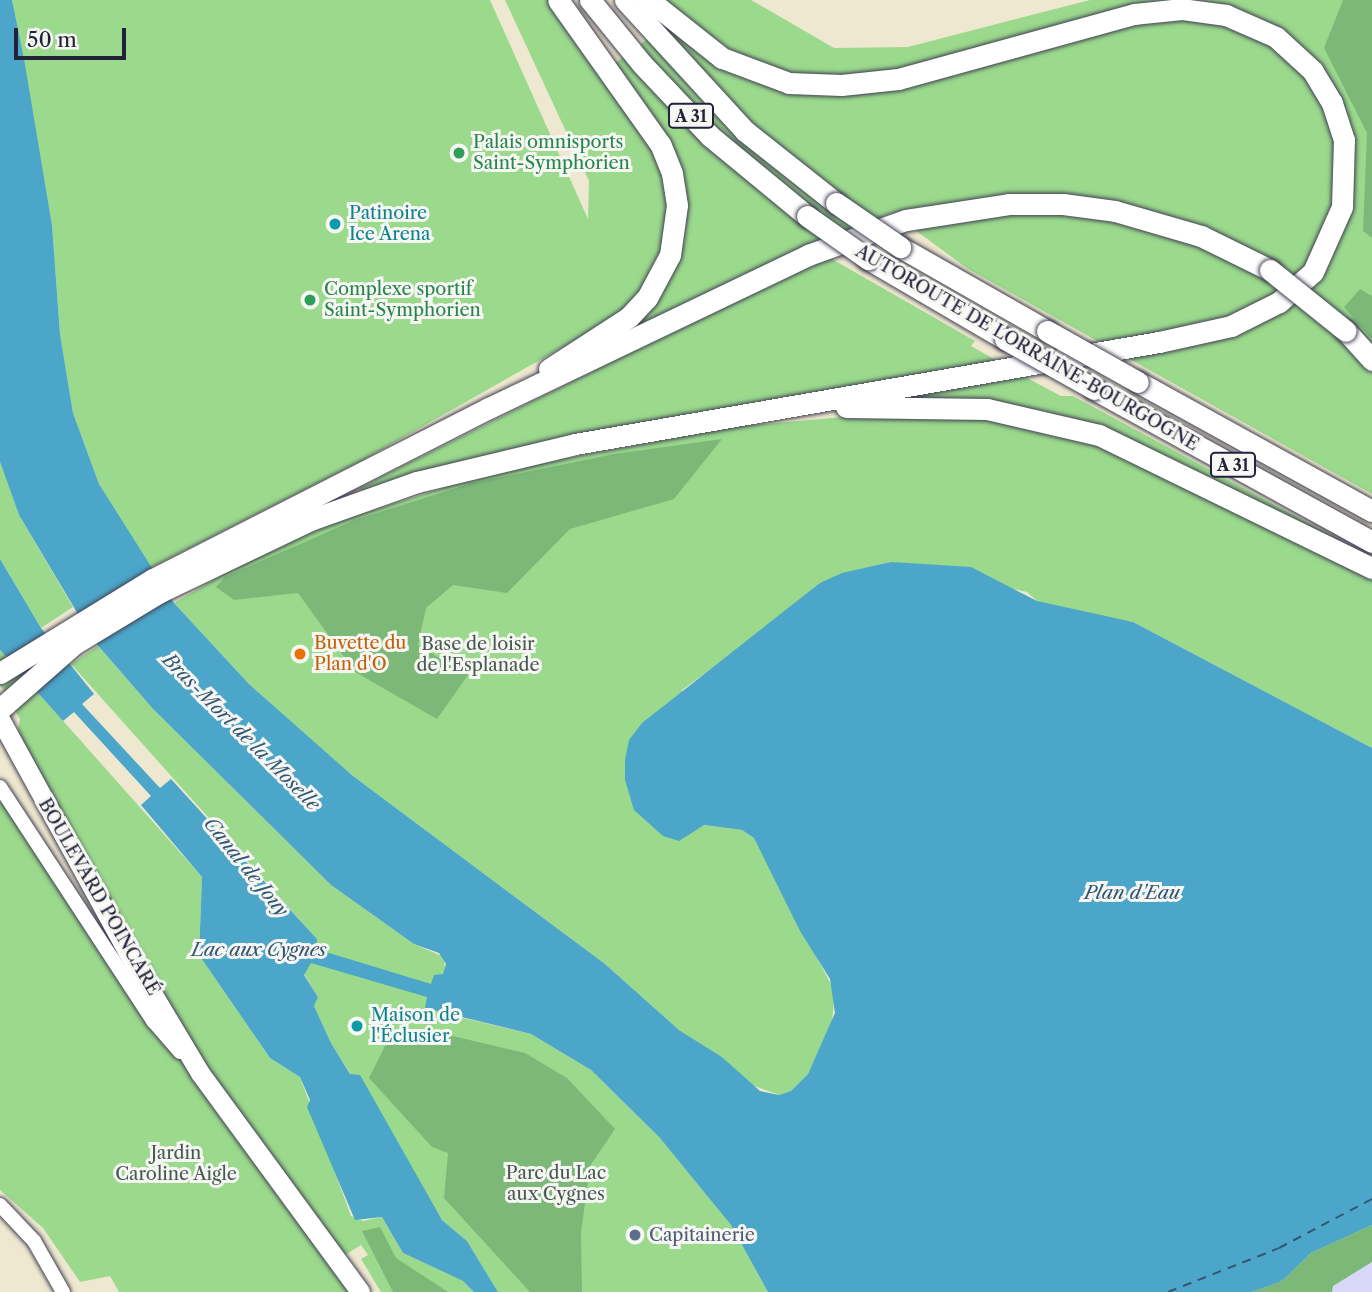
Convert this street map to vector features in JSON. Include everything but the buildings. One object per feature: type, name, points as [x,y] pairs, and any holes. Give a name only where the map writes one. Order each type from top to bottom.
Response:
[{"type":"highway","points":[[489,408],[629,317],[660,277],[676,230],[672,173],[660,144],[558,0]]},
{"type":"highway","name":"AUTOROUTE DE LORRAINE-BOURGOGNE","points":[[590,0],[642,64],[710,136],[807,216],[868,259],[1094,389],[1372,542]]},
{"type":"highway","name":"AUTOROUTE DE LORRAINE-BOURGOGNE","points":[[625,0],[745,131],[836,203],[901,247],[1047,331],[1372,511]]},
{"type":"highway","points":[[204,560],[417,482],[496,460],[1231,326],[1279,302],[1312,272],[1331,241],[1347,173],[1344,139],[1332,103],[1313,71],[1276,37],[1226,15],[1182,9],[1135,13],[898,79],[841,85],[789,83],[722,58],[649,0]]},
{"type":"highway","points":[[0,673],[74,635],[204,560],[489,408],[808,255],[906,220],[958,209],[1063,204],[1115,211],[1202,236],[1270,270],[1346,331],[1372,360]]},
{"type":"highway","points":[[664,429],[863,406],[1021,414],[1099,435],[1141,453],[1372,568]]},
{"type":"highway","points":[[0,684],[74,635]]},
{"type":"highway","points":[[0,695],[74,635]]},
{"type":"highway","points":[[0,709],[74,635]]},
{"type":"main road","name":"BOULEVARD POINCARÉ","points":[[0,719],[127,951],[201,1073],[360,1292]]},
{"type":"street","name":"BOULEVARD POINCARÉ","points":[[0,787],[153,1021],[201,1073]]},
{"type":"street","points":[[1,1208],[34,1241],[62,1292]]},
{"type":"shaded area","points":[[1372,1254],[1372,1292],[1287,1292]]},
{"type":"green space","points":[[12,0],[490,0],[588,219],[589,181],[505,0],[550,0],[611,66],[665,26],[747,78],[869,75],[783,74],[743,59],[662,0],[751,0],[834,48],[908,47],[1090,0],[1372,0],[1372,494],[968,269],[892,213],[795,252],[590,352],[586,334],[363,460],[150,568],[99,484],[73,413],[60,334],[52,225]]},
{"type":"green space","points":[[1343,0],[1372,0],[1372,238],[1363,231],[1367,133],[1324,48]]},
{"type":"green space","points":[[825,255],[975,341],[971,346],[1001,363],[364,491],[359,488]]},
{"type":"green space","points":[[1360,289],[1372,296],[1372,339],[1344,307]]},
{"type":"green space","points":[[1016,372],[1061,396],[1073,396],[1356,549],[1098,428],[875,402]]},
{"type":"green space","name":"Base de loisir de l'Esplanade","points":[[877,414],[1004,420],[1082,439],[1129,457],[1372,578],[1372,748],[1133,622],[1037,601],[1027,592],[891,562],[820,583],[779,619],[682,690],[689,833],[703,825],[742,830],[754,838],[835,992],[832,1022],[808,1074],[791,1091],[779,1095],[752,1085],[722,1057],[679,1030],[605,964],[353,776],[249,684],[174,603],[251,558],[336,522],[497,471],[741,426]]},
{"type":"green space","points":[[722,439],[674,499],[570,529],[507,593],[453,585],[426,608],[418,645],[468,675],[437,719],[355,672],[298,593],[234,600],[216,587],[225,577],[355,520],[472,483],[614,454]]},
{"type":"green space","points":[[0,462],[19,515],[73,607],[41,628],[0,559]]},
{"type":"green space","name":"Parc du Lac aux Cygnes","points":[[98,646],[153,709],[331,885],[414,944],[444,957],[445,971],[441,977],[434,975],[442,1013],[531,1034],[591,1070],[659,1137],[731,1225],[768,1292],[498,1292],[467,1241],[442,1220],[331,1043],[314,1006],[318,997],[304,974],[317,939],[71,664]]},
{"type":"green space","points":[[0,650],[202,877],[199,955],[270,1058],[300,1077],[351,1216],[363,1221],[382,1217],[403,1253],[463,1281],[474,1292],[381,1292],[361,1259],[368,1255],[361,1245],[342,1257],[215,1079],[72,844],[18,731],[20,719],[0,684]]},
{"type":"green space","name":"Jardin Caroline Aigle","points":[[0,790],[199,1084],[358,1292],[119,1292],[110,1276],[80,1282],[43,1228],[0,1190]]},
{"type":"green space","points":[[427,1030],[525,1053],[567,1078],[615,1129],[590,1166],[581,1233],[582,1292],[530,1292],[444,1198],[448,1153],[432,1147],[369,1078],[385,1046]]},
{"type":"green space","points":[[1372,1225],[1372,1262],[1333,1286],[1332,1292],[1252,1292],[1282,1281],[1311,1253]]},
{"type":"green space","points":[[380,1227],[396,1258],[448,1292],[393,1292],[362,1231]]},
{"type":"water","name":"Plan d'Eau","points":[[0,0],[12,0],[24,59],[52,225],[60,334],[73,413],[99,484],[174,603],[249,684],[353,776],[605,964],[679,1030],[722,1057],[760,1091],[779,1095],[791,1091],[808,1074],[835,1013],[830,979],[800,931],[754,838],[742,830],[704,825],[679,841],[663,836],[634,810],[625,780],[625,760],[629,740],[642,723],[820,583],[842,573],[891,562],[971,567],[1037,601],[1133,622],[1372,748],[1372,1225],[1311,1253],[1282,1281],[1252,1292],[768,1292],[731,1225],[659,1137],[591,1070],[531,1034],[425,1008],[427,997],[311,963],[304,975],[318,997],[314,1006],[331,1043],[350,1074],[360,1075],[442,1220],[467,1241],[498,1292],[474,1292],[463,1281],[403,1253],[382,1217],[355,1220],[307,1107],[310,1100],[300,1077],[270,1058],[199,955],[202,877],[141,805],[151,796],[74,712],[63,721],[0,650],[0,559],[41,628],[94,694],[82,704],[160,788],[171,779],[317,939],[316,949],[431,984],[434,975],[443,974],[446,964],[439,953],[414,944],[331,885],[153,709],[94,641],[19,515],[0,462]]},
{"type":"ferry route","points":[[1168,1292],[1279,1248],[1372,1199]]},
{"type":"place","name":"Palais omnisports Saint-Symphorien","points":[[459,153]]},
{"type":"place","name":"Patinoire Ice Arena","points":[[335,224]]},
{"type":"place","name":"Complexe sportif Saint-Symphorien","points":[[310,300]]},
{"type":"place","name":"Buvette du Plan d'O","points":[[300,654]]},
{"type":"place","name":"Maison de l'Éclusier","points":[[357,1026]]},
{"type":"place","name":"Capitainerie","points":[[635,1235]]},
{"type":"water label","name":"Bras-Mort de la Moselle","points":[[241,732]]},
{"type":"water label","name":"Canal de Jouy","points":[[246,867]]},
{"type":"water label","name":"Lac aux Cygnes","points":[[259,950]]}]
